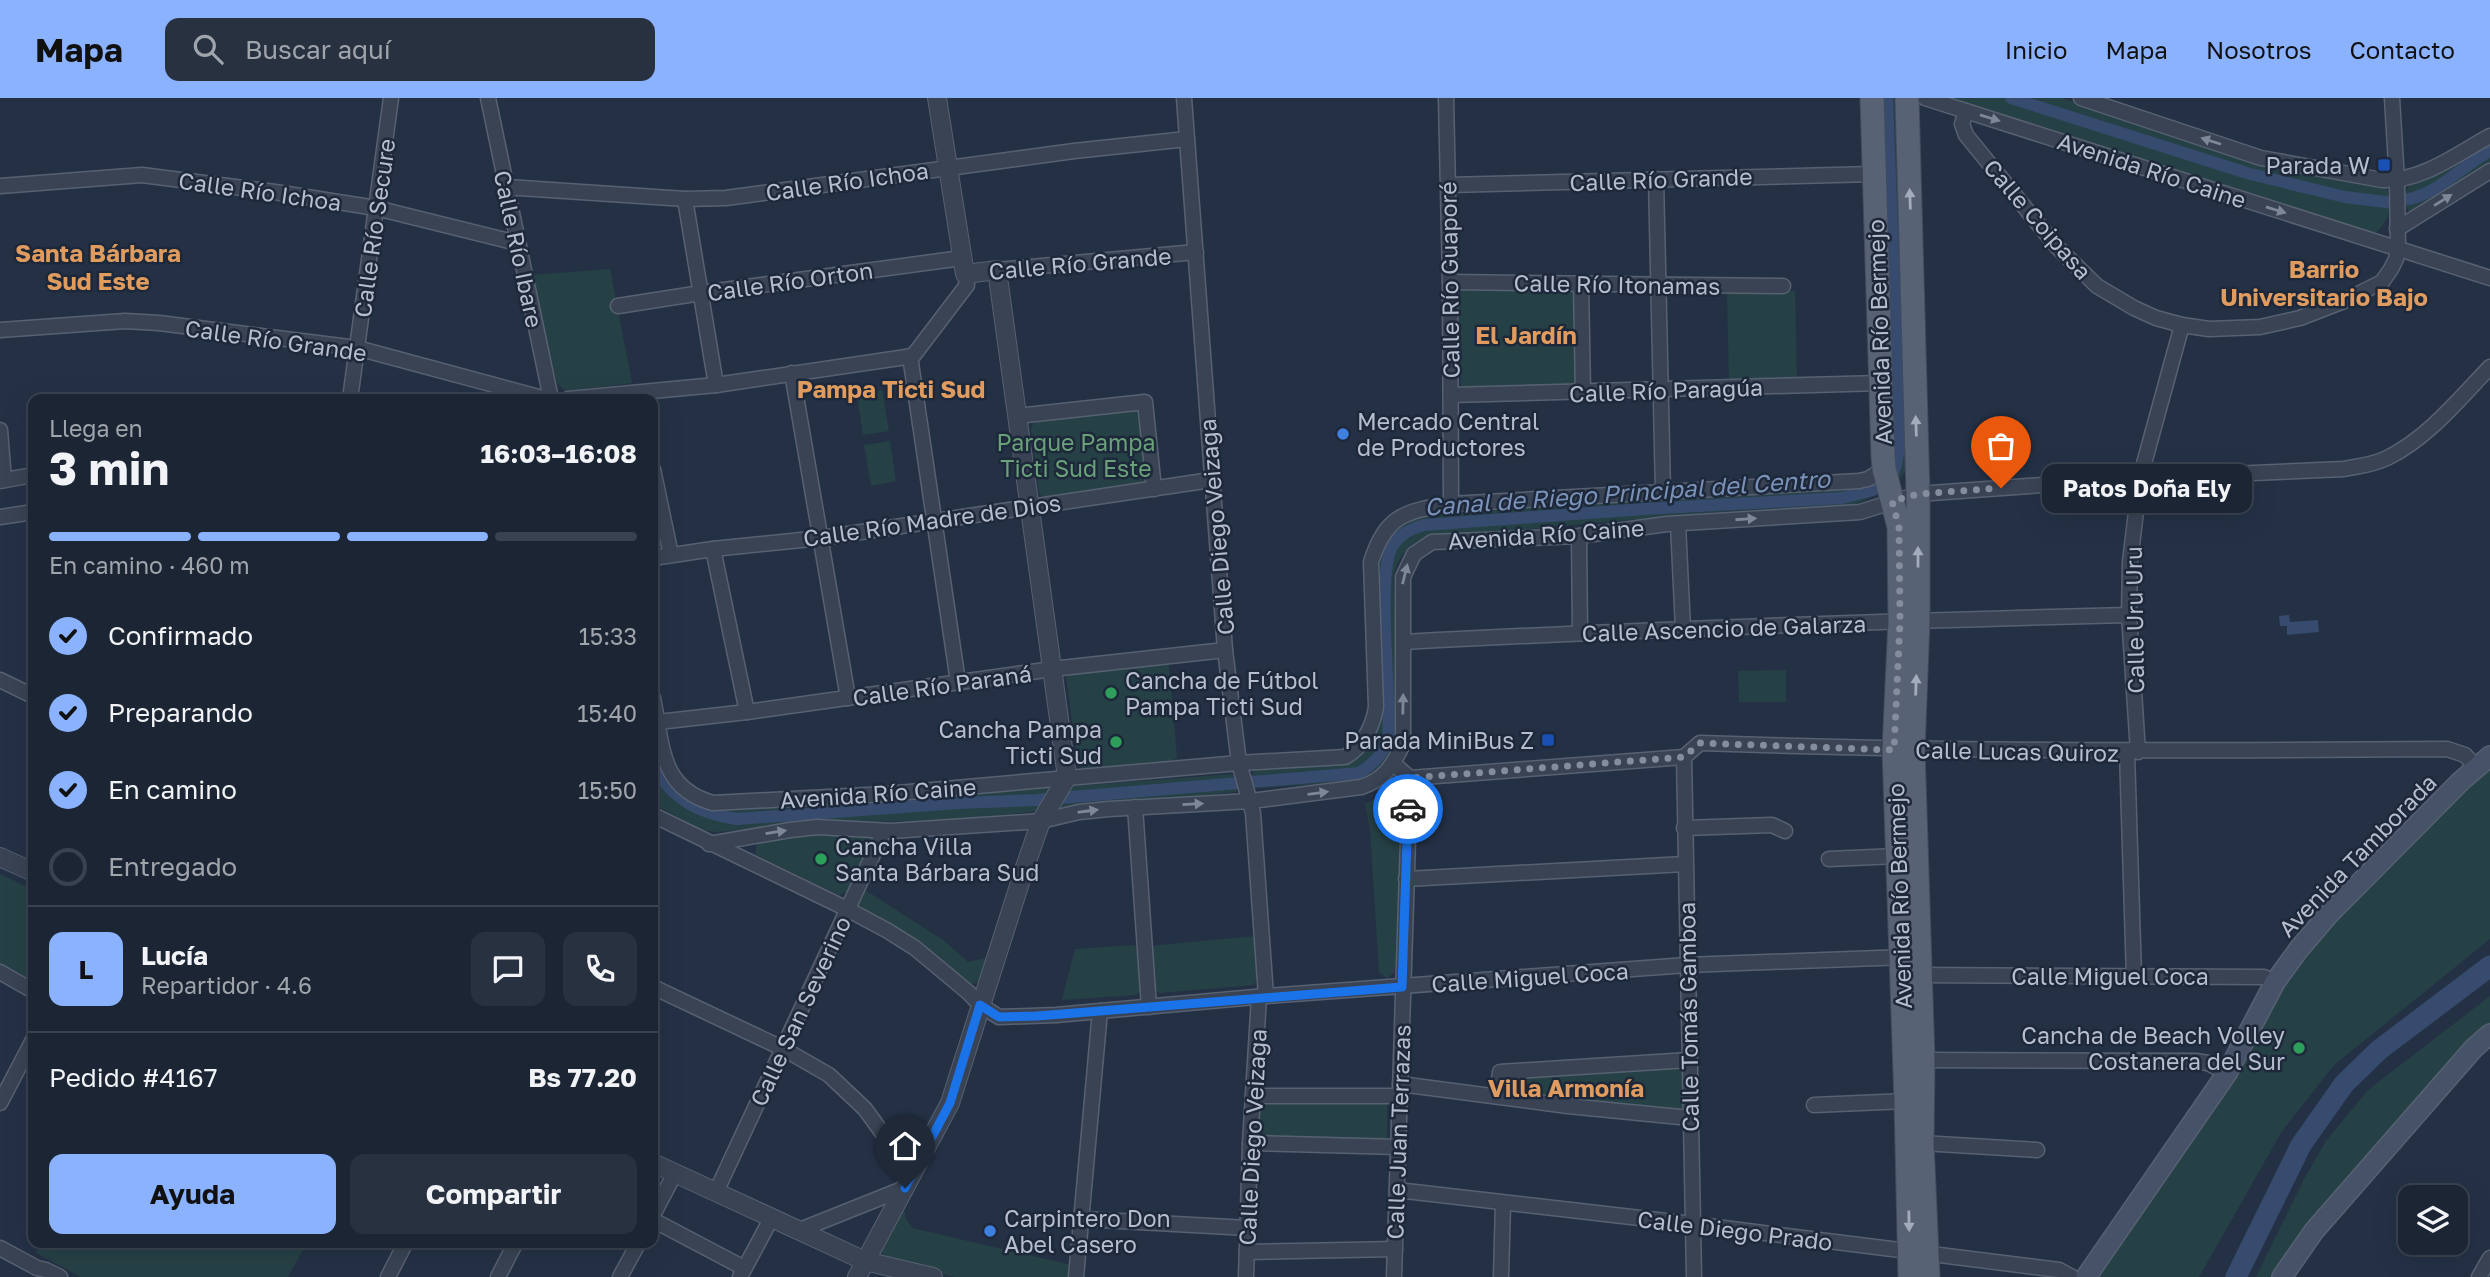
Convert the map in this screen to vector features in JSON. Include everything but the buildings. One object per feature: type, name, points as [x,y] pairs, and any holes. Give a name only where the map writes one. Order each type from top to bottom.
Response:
[{"type":"main road","name":"Avenida Río Bermejo","points":[[1872,98],[1884,469],[1899,527],[1909,621]]},
{"type":"main road","name":"Avenida Río Bermejo","points":[[1907,98],[1918,494],[1897,856],[1910,966]]},
{"type":"main road","name":"Avenida Río Bermejo","points":[[1903,750],[1914,1060],[1922,1143],[1919,1252],[1910,1277]]},
{"type":"main road","name":"Avenida Tamborada","points":[[2086,1277],[2227,1073],[2275,982],[2328,915],[2483,762]]},
{"type":"main road","points":[[2282,1277],[2314,1231],[2473,1048],[2490,1034]]},
{"type":"main road","name":"Avenida Río Bermejo","points":[[1914,1060],[1906,1101],[1919,1252],[1928,1277]]},
{"type":"street","name":"Calle Río Secure","points":[[351,394],[391,98]]},
{"type":"street","name":"Calle Río Ibare","points":[[488,98],[548,394]]},
{"type":"street","points":[[937,98],[965,272]]},
{"type":"street","name":"Calle Diego Veizaga","points":[[1184,98],[1211,480],[1226,650],[1241,768],[1250,796],[1263,996],[1250,1143],[1246,1277]]},
{"type":"street","name":"Calle Río Guaporé","points":[[1446,98],[1451,504]]},
{"type":"street","name":"Avenida Río Caine","points":[[1925,98],[2490,278]]},
{"type":"street","name":"Avenida Río Caine","points":[[2081,98],[2271,161],[2397,181]]},
{"type":"street","points":[[2392,98],[2398,248]]},
{"type":"street","name":"Calle Coipasa","points":[[1966,111],[1962,124],[1966,135],[2073,264],[2097,286],[2156,318],[2182,325],[2234,329],[2260,327],[2300,318],[2344,301],[2382,282],[2391,269],[2398,248]]},
{"type":"street","points":[[2397,181],[2413,177],[2490,136]]},
{"type":"street","name":"Calle Río Ichoa","points":[[506,187],[726,198],[1187,139]]},
{"type":"street","points":[[2397,229],[2490,171]]},
{"type":"street","name":"Calle Río Grande","points":[[1448,185],[1873,174]]},
{"type":"street","name":"Calle Río Ichoa","points":[[0,186],[142,175],[376,208],[517,243]]},
{"type":"street","points":[[1656,179],[1663,492]]},
{"type":"street","points":[[685,198],[716,385]]},
{"type":"street","name":"Calle Río Grande","points":[[910,356],[913,356],[965,272],[1196,252]]},
{"type":"street","points":[[857,1277],[950,1103],[980,1005],[1045,815],[1064,782],[1052,669],[997,270]]},
{"type":"street","name":"Calle Río Orton","points":[[618,306],[701,293],[965,272]]},
{"type":"street","name":"Calle Río Itonamas","points":[[1450,282],[1783,286]]},
{"type":"street","points":[[1581,283],[1583,393]]},
{"type":"street","name":"Calle Río Grande","points":[[0,330],[141,321],[357,348],[530,394]]},
{"type":"street","name":"Calle Uru Uru","points":[[2134,977],[2130,562],[2140,478],[2182,325]]},
{"type":"street","points":[[651,394],[910,356],[958,682]]},
{"type":"street","name":"Avenida Río Caine","points":[[709,844],[817,827],[884,831],[1361,787],[1374,783],[1394,764],[1403,744],[1403,577],[1409,562],[1423,547],[1441,540],[1579,536],[1678,524],[1860,512],[1918,494],[2140,478],[2344,469],[2387,458],[2428,429],[2490,367]]},
{"type":"street","points":[[792,373],[848,698]]},
{"type":"street","name":"Calle Río Paragúa","points":[[1451,395],[1881,383]]},
{"type":"street","points":[[1017,416],[1145,402],[1154,489]]},
{"type":"street","points":[[0,430],[2,480],[28,476]]},
{"type":"street","name":"Avenida Río Caine","points":[[658,722],[671,775],[692,795],[713,803],[1064,782],[1345,757],[1353,752],[1374,722],[1376,707],[1371,562],[1377,543],[1398,518],[1417,509],[1451,504],[1859,481],[1884,469]]},
{"type":"street","name":"Calle Río Madre de Dios","points":[[658,557],[821,538],[1211,480]]},
{"type":"street","points":[[658,493],[671,555]]},
{"type":"street","points":[[0,517],[28,513]]},
{"type":"street","points":[[1678,524],[1682,629]]},
{"type":"street","points":[[1579,536],[1580,633]]},
{"type":"street","points":[[713,549],[747,712]]},
{"type":"street","name":"Calle Ascencio de Galarza","points":[[1404,642],[1682,629],[2129,615]]},
{"type":"street","name":"Calle Río Paraná","points":[[658,722],[1052,669],[1226,650]]},
{"type":"street","points":[[0,680],[28,694]]},
{"type":"street","name":"Calle Lucas Quiroz","points":[[1410,778],[1684,757],[1700,743],[1903,750],[2132,752],[2447,749],[2483,762]]},
{"type":"street","name":"Calle Tomás Gamboa","points":[[1684,757],[1694,1277]]},
{"type":"street","points":[[1394,764],[1410,778]]},
{"type":"street","name":"Calle Juan Terrazas","points":[[1394,1277],[1410,778]]},
{"type":"street","points":[[1135,807],[1149,1007]]},
{"type":"street","points":[[658,818],[847,909],[915,948],[980,1005]]},
{"type":"street","points":[[1684,828],[1772,825],[1784,831]]},
{"type":"street","name":"Calle San Severino","points":[[716,1192],[884,831]]},
{"type":"street","points":[[1829,859],[1897,856]]},
{"type":"street","points":[[0,857],[28,870]]},
{"type":"street","points":[[1406,879],[1685,864]]},
{"type":"street","name":"Calle Miguel Coca","points":[[980,1005],[999,1017],[1688,965],[1910,966],[2134,977],[2264,977],[2275,982]]},
{"type":"street","points":[[0,972],[28,988]]},
{"type":"street","points":[[658,989],[782,1048],[830,1075],[865,1109],[908,1181]]},
{"type":"street","points":[[1076,1277],[1100,1011]]},
{"type":"street","points":[[2,1096],[28,1049]]},
{"type":"street","points":[[1497,1095],[1500,1072],[1689,1060]]},
{"type":"street","points":[[1914,1060],[2196,1061],[2208,1063],[2227,1073]]},
{"type":"street","points":[[1253,1096],[1400,1090],[1497,1095],[1568,1106],[1690,1118]]},
{"type":"street","points":[[1814,1105],[1906,1101]]},
{"type":"street","points":[[1250,1143],[1398,1147]]},
{"type":"street","points":[[1922,1143],[2037,1150]]},
{"type":"street","points":[[658,1165],[866,1261],[933,1277]]},
{"type":"street","points":[[658,1208],[675,1173]]},
{"type":"street","points":[[800,1230],[908,1181]]},
{"type":"street","name":"Calle Diego Prado","points":[[1397,1190],[2059,1270],[2072,1277]]},
{"type":"street","points":[[1501,1277],[1503,1203]]},
{"type":"street","points":[[658,1221],[742,1273],[772,1217]]},
{"type":"street","points":[[1083,1219],[1248,1228]]},
{"type":"street","points":[[0,1248],[35,1273],[46,1270],[60,1277]]},
{"type":"street","points":[[388,1277],[403,1248]]},
{"type":"street","points":[[498,1277],[513,1248]]},
{"type":"street","points":[[620,1277],[632,1248]]},
{"type":"street","points":[[1247,1252],[1395,1249]]},
{"type":"street","points":[[2479,1277],[2490,1258]]},
{"type":"green space","points":[[1877,98],[1902,98],[1909,466],[1898,481],[1890,461]]},
{"type":"green space","points":[[1951,98],[2062,98],[2277,167],[2349,181],[2375,183],[2386,188],[2390,201],[2389,212],[2377,232],[2364,233]]},
{"type":"green space","points":[[2490,142],[2490,165],[2414,211],[2409,211],[2405,199],[2409,186]]},
{"type":"green space","points":[[610,269],[632,383],[565,391],[557,383],[531,275]]},
{"type":"green space","points":[[1464,288],[1575,290],[1577,381],[1570,388],[1461,388],[1458,296]]},
{"type":"green space","points":[[1727,291],[1795,291],[1797,380],[1729,383]]},
{"type":"green space","points":[[882,390],[889,431],[863,435],[857,395]]},
{"type":"green space","name":"Parque Pampa Ticti Sud Este","points":[[1141,410],[1149,483],[1042,497],[1039,493],[1031,429],[1034,422]]},
{"type":"green space","points":[[890,441],[896,481],[871,486],[864,445]]},
{"type":"green space","points":[[1876,483],[1880,493],[1858,503],[1844,505],[1717,512],[1421,539],[1402,555],[1393,579],[1399,720],[1396,748],[1387,763],[1367,781],[1259,788],[1251,784],[1255,769],[1341,765],[1358,758],[1369,746],[1382,711],[1378,562],[1390,535],[1409,521],[1434,514],[1463,511],[1828,491],[1853,489]]},
{"type":"green space","points":[[1166,662],[1169,666],[1177,757],[1171,763],[1087,770],[1078,766],[1066,675]]},
{"type":"green space","points":[[1786,670],[1786,702],[1739,702],[1738,671]]},
{"type":"green space","points":[[658,754],[669,779],[696,803],[903,799],[1233,774],[1237,792],[948,820],[818,823],[716,832],[703,830],[658,807]]},
{"type":"green space","points":[[2490,771],[2490,939],[2334,1065],[2282,1131],[2199,1277],[2096,1277],[2280,993],[2321,938],[2466,787]]},
{"type":"green space","points":[[1393,789],[1400,792],[1398,963],[1395,972],[1387,978],[1379,972],[1370,831],[1365,804]]},
{"type":"green space","points":[[799,832],[869,837],[871,841],[850,890],[839,895],[756,855],[756,846],[760,842]]},
{"type":"green space","points":[[0,874],[28,888],[28,981],[0,966]]},
{"type":"green space","points":[[865,890],[943,940],[968,962],[986,958],[979,982],[966,983],[856,907]]},
{"type":"green space","points":[[1256,936],[1259,977],[1254,985],[1159,993],[1153,988],[1149,946]]},
{"type":"green space","points":[[1134,945],[1139,951],[1141,990],[1137,995],[1062,1000],[1075,949]]},
{"type":"green space","points":[[2490,996],[2490,1025],[2467,1045],[2274,1277],[2256,1277],[2304,1179],[2326,1141],[2368,1090]]},
{"type":"green space","points":[[1679,1065],[1685,1068],[1685,1109],[1681,1111],[1501,1092],[1503,1076]]},
{"type":"green space","points":[[1387,1100],[1387,1143],[1254,1140],[1257,1102]]},
{"type":"green space","points":[[900,1209],[905,1212],[912,1228],[1071,1265],[1070,1277],[955,1277],[886,1260],[881,1249]]},
{"type":"green space","points":[[38,1248],[304,1248],[288,1277],[81,1277],[36,1253]]},
{"type":"water","points":[[2289,615],[2290,622],[2318,620],[2319,632],[2287,635],[2287,626],[2280,626],[2279,616]]},
{"type":"waterway","name":"Canal de Riego Principal del Centro","points":[[1887,98],[1899,416],[1898,455],[1891,477]]},
{"type":"waterway","name":"Canal de Riego Principal del Centro","points":[[2011,98],[2250,174],[2345,197],[2386,202]]},
{"type":"waterway","name":"Canal de Riego Principal del Centro","points":[[2409,199],[2431,191],[2490,151]]},
{"type":"waterway","name":"Canal de Riego Principal del Centro","points":[[658,774],[688,803],[711,813],[737,819],[1036,800],[1359,773],[1377,758],[1388,738],[1385,581],[1393,545],[1407,532],[1424,525],[1842,498],[1873,490]]},
{"type":"waterway","points":[[2236,1277],[2301,1145],[2344,1084],[2379,1050],[2490,966]]},
{"type":"way so far","points":[[1408,809],[1410,778],[1684,757],[1700,743],[1894,750],[1900,621],[1899,527],[1892,501],[1918,494],[2001,488]]},
{"type":"place","name":"Parada W","points":[[2384,165]]},
{"type":"place","name":"Mercado Central de Productores","points":[[1343,434]]},
{"type":"place","name":"Patos Doña Ely","points":[[2001,488]]},
{"type":"place","name":"Cancha de Fútbol Pampa Ticti Sud","points":[[1111,693]]},
{"type":"place","name":"Parada MiniBus Z","points":[[1548,740]]},
{"type":"place","name":"Cancha Pampa Ticti Sud","points":[[1116,742]]},
{"type":"place","name":"Cancha Villa Santa Bárbara Sud","points":[[821,859]]},
{"type":"place","name":"Cancha de Beach Volley Costanera del Sur","points":[[2299,1048]]},
{"type":"place","name":"Carpintero Don Abel Casero","points":[[990,1231]]},
{"type":"district","name":"Santa Bárbara Sud Este","points":[[98,266]]},
{"type":"district","name":"Barrio Universitario Bajo","points":[[2324,282]]},
{"type":"district","name":"El Jardín","points":[[1526,334]]},
{"type":"district","name":"Pampa Ticti Sud","points":[[891,388]]},
{"type":"district","name":"Villa Armonía","points":[[1566,1087]]},
{"type":"route","points":[[905,1188],[950,1103],[980,1005],[999,1017],[1037,1016],[1402,987],[1408,809]]}]
